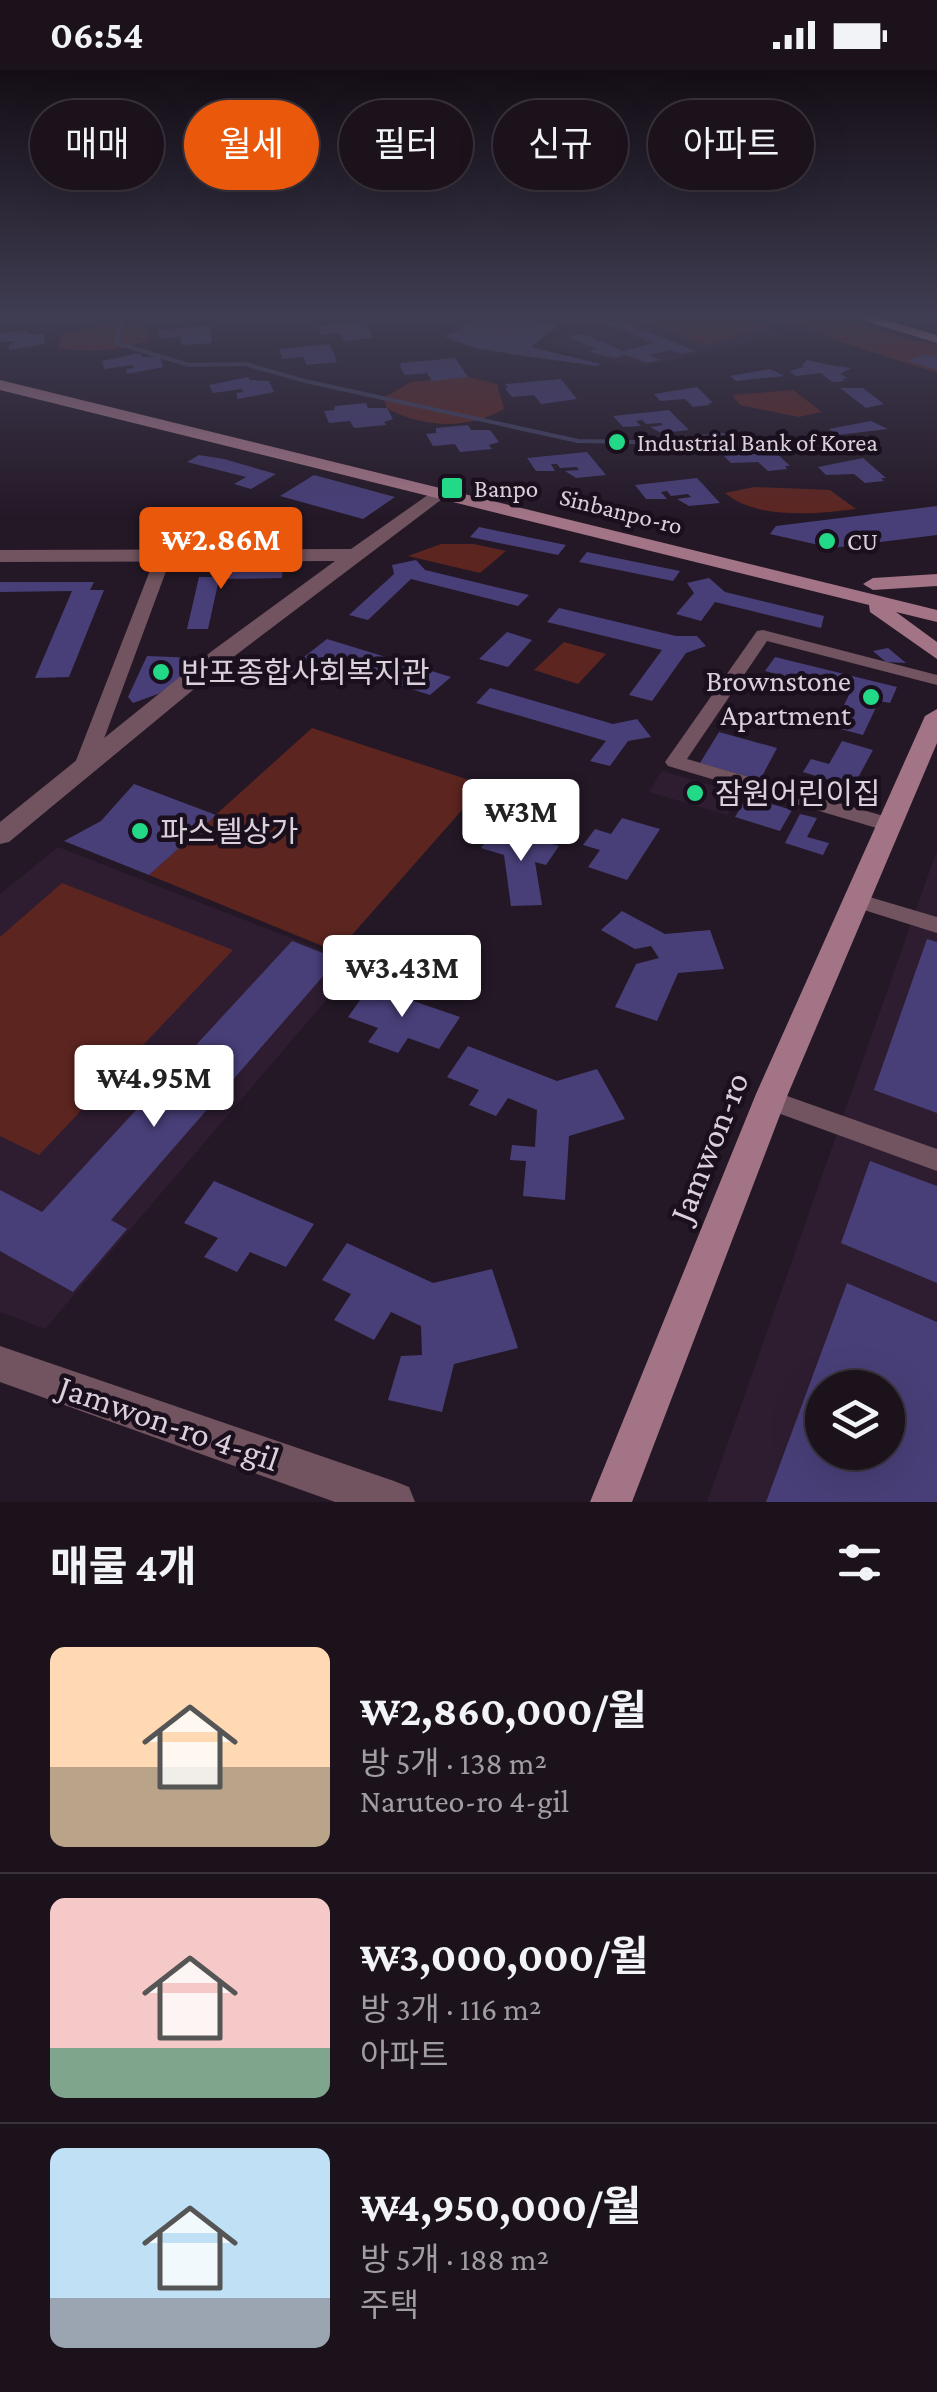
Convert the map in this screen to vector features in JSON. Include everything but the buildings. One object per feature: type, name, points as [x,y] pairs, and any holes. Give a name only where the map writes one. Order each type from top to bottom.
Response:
[{"type":"main road","name":"Sinbanpo-ro","points":[[0,385],[937,600]]},
{"type":"main road","name":"Sinbanpo-ro","points":[[50,385],[937,616]]},
{"type":"main road","points":[[873,584],[937,580]]},
{"type":"main road","points":[[836,590],[894,618],[937,652]]},
{"type":"main road","name":"Jamwon-ro","points":[[611,1502],[770,1100],[937,716]]},
{"type":"street","points":[[0,836],[84,763],[351,555],[447,487]]},
{"type":"street","points":[[84,763],[164,555]]},
{"type":"street","points":[[0,556],[351,555]]},
{"type":"street","points":[[888,824],[676,762],[763,635],[937,680]]},
{"type":"street","points":[[856,900],[937,925]]},
{"type":"street","points":[[770,1100],[937,1160]]},
{"type":"street","name":"Jamwon-ro 4-gil","points":[[0,1364],[394,1502]]},
{"type":"shaded area","points":[[406,385],[497,385],[504,409],[475,421],[430,423],[387,408],[383,398]]},
{"type":"shaded area","points":[[793,390],[822,412],[799,417],[740,405],[732,395]]},
{"type":"shaded area","points":[[754,487],[830,490],[856,509],[770,511],[738,502],[725,493]]},
{"type":"shaded area","points":[[441,544],[474,544],[506,551],[480,573],[408,556]]},
{"type":"shaded area","points":[[564,642],[606,654],[578,684],[534,670]]},
{"type":"shaded area","points":[[312,728],[484,785],[337,952],[149,875]]},
{"type":"shaded area","name":"잠원어린이집","points":[[662,771],[740,794],[727,815],[649,792]]},
{"type":"shaded area","points":[[58,847],[357,964],[45,1329],[0,1312],[0,894]]},
{"type":"shaded area","points":[[937,850],[937,1502],[707,1502]]},
{"type":"shaded area","points":[[62,883],[233,950],[39,1155],[0,1136],[0,937]]},
{"type":"waterway","points":[[322,385],[578,441],[633,442],[723,435]]},
{"type":"place","name":"Industrial Bank of Korea","points":[[617,442]]},
{"type":"place","name":"Banpo","points":[[452,488]]},
{"type":"place","name":"CU","points":[[827,541]]},
{"type":"place","name":"반포종합사회복지관","points":[[161,672]]},
{"type":"place","name":"Brownstone Apartment","points":[[871,697]]},
{"type":"place","name":"잠원어린이집","points":[[695,793]]},
{"type":"place","name":"파스텔상가","points":[[140,831]]}]
